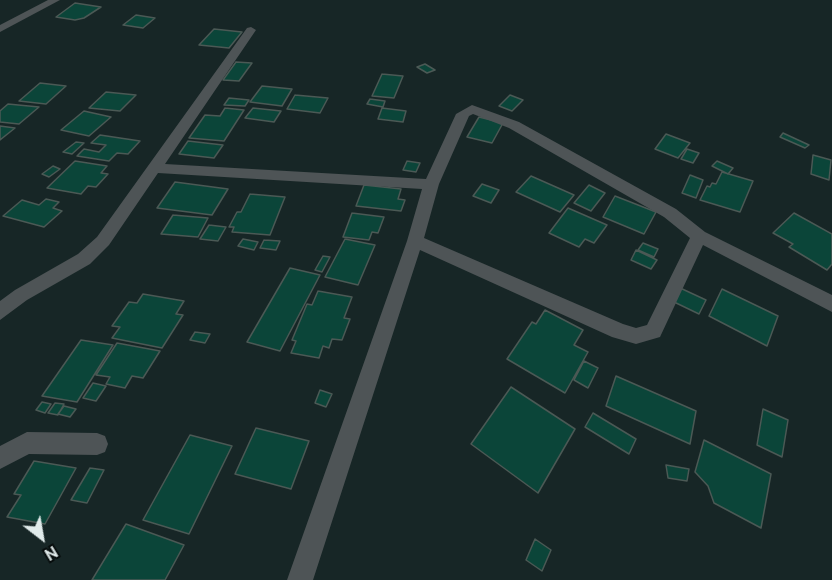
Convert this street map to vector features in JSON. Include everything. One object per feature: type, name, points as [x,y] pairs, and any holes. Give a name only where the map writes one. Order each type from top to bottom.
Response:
[{"type":"street","points":[[0,29],[55,0]]},
{"type":"street","points":[[0,312],[21,295],[84,259],[103,241],[251,30]]},
{"type":"street","points":[[300,580],[415,241],[431,184],[463,114],[472,110],[514,125],[670,213],[699,236],[832,304]]},
{"type":"street","points":[[154,168],[431,184]]},
{"type":"street","points":[[415,241],[619,331],[636,336],[653,331],[699,236]]},
{"type":"street","points":[[0,458],[27,443],[97,444]]},
{"type":"building","points":[[75,3],[101,7],[84,18],[75,20],[56,17]]},
{"type":"building","points":[[136,15],[155,18],[143,28],[123,25]]},
{"type":"building","points":[[214,29],[242,32],[229,48],[199,45]]},
{"type":"building","points":[[236,62],[252,63],[239,81],[223,80]]},
{"type":"building","points":[[425,64],[435,70],[427,73],[417,67]]},
{"type":"building","points":[[382,74],[403,76],[394,98],[372,96]]},
{"type":"building","points":[[40,83],[66,86],[46,104],[19,101]]},
{"type":"building","points":[[262,86],[292,89],[282,106],[250,102]]},
{"type":"building","points":[[106,92],[136,95],[120,111],[89,108]]},
{"type":"building","points":[[295,95],[328,98],[320,113],[287,109]]},
{"type":"building","points":[[510,95],[523,100],[512,111],[499,106]]},
{"type":"building","points":[[229,98],[249,100],[245,106],[224,105]]},
{"type":"building","points":[[370,99],[385,101],[383,107],[367,104]]},
{"type":"building","points":[[8,104],[39,107],[19,124],[0,122],[0,111]]},
{"type":"building","points":[[225,108],[244,110],[224,141],[189,138],[205,115],[220,116]]},
{"type":"building","points":[[253,108],[281,111],[274,122],[245,118]]},
{"type":"building","points":[[382,108],[406,111],[403,122],[378,119]]},
{"type":"building","points":[[84,111],[111,117],[89,136],[61,130]]},
{"type":"building","points":[[479,117],[503,123],[492,143],[467,137]]},
{"type":"building","points":[[0,126],[15,128],[0,140]]},
{"type":"building","points":[[783,133],[809,145],[805,148],[780,137]]},
{"type":"building","points":[[666,134],[690,143],[678,158],[655,149]]},
{"type":"building","points":[[100,135],[140,141],[128,154],[117,153],[109,161],[77,156],[84,149],[99,152],[106,145],[91,143]]},
{"type":"building","points":[[188,141],[223,145],[214,158],[179,154]]},
{"type":"building","points":[[76,142],[84,143],[72,154],[63,152]]},
{"type":"building","points":[[687,149],[699,153],[693,163],[681,159]]},
{"type":"building","points":[[813,155],[831,160],[829,180],[811,174]]},
{"type":"building","points":[[75,161],[107,166],[101,173],[108,174],[96,187],[88,186],[81,194],[47,188]]},
{"type":"building","points":[[407,161],[420,163],[416,172],[403,170]]},
{"type":"building","points":[[717,161],[733,168],[728,174],[712,166]]},
{"type":"building","points":[[53,166],[60,169],[49,177],[42,174]]},
{"type":"building","points":[[722,172],[753,181],[740,212],[700,200],[707,186],[710,187],[712,183],[716,184]]},
{"type":"building","points":[[690,175],[703,180],[696,198],[682,193]]},
{"type":"building","points":[[531,176],[574,195],[560,212],[516,192]]},
{"type":"building","points":[[175,182],[228,189],[212,215],[157,208]]},
{"type":"building","points":[[482,184],[499,190],[491,203],[473,196]]},
{"type":"building","points":[[364,185],[401,189],[398,199],[405,200],[401,211],[356,206]]},
{"type":"building","points":[[589,185],[605,193],[591,211],[574,203]]},
{"type":"building","points":[[250,194],[285,197],[270,235],[232,232],[234,227],[229,227],[237,212],[241,212]]},
{"type":"building","points":[[615,196],[656,212],[644,234],[603,217]]},
{"type":"building","points":[[46,199],[59,202],[53,208],[62,211],[44,227],[3,216],[22,200],[39,205]]},
{"type":"building","points":[[568,208],[607,225],[594,243],[585,239],[579,247],[549,233]]},
{"type":"building","points":[[352,213],[384,217],[378,233],[372,232],[369,240],[343,237]]},
{"type":"building","points":[[794,213],[832,234],[832,264],[827,270],[789,247],[793,244],[773,233]]},
{"type":"building","points":[[173,215],[208,218],[198,237],[161,234]]},
{"type":"building","points":[[209,225],[226,227],[218,241],[200,239]]},
{"type":"building","points":[[243,239],[258,242],[254,250],[238,246]]},
{"type":"building","points":[[345,239],[375,245],[358,285],[325,277]]},
{"type":"building","points":[[264,240],[280,241],[276,250],[260,248]]},
{"type":"building","points":[[643,243],[658,249],[654,257],[638,250]]},
{"type":"building","points":[[636,250],[657,260],[651,269],[631,260]]},
{"type":"building","points":[[323,256],[330,257],[322,272],[315,270]]},
{"type":"building","points":[[290,268],[320,275],[280,351],[247,342]]},
{"type":"building","points":[[678,287],[706,300],[699,314],[672,301]]},
{"type":"building","points":[[722,289],[778,316],[767,346],[709,316]]},
{"type":"building","points":[[318,291],[352,297],[344,318],[350,319],[342,340],[332,339],[329,348],[323,346],[319,358],[291,353],[296,341],[292,340],[307,304],[312,305]]},
{"type":"building","points":[[143,294],[184,301],[176,314],[183,315],[162,348],[112,338],[120,327],[112,326],[129,302],[137,303]]},
{"type":"building","points":[[545,310],[583,330],[574,345],[588,352],[565,393],[507,359],[532,322],[536,324]]},
{"type":"building","points":[[195,332],[210,334],[205,343],[190,340]]},
{"type":"building","points":[[81,340],[113,345],[77,402],[42,396]]},
{"type":"building","points":[[117,343],[160,351],[143,378],[132,376],[125,388],[106,384],[110,377],[96,375]]},
{"type":"building","points":[[584,361],[598,368],[588,388],[574,380]]},
{"type":"building","points":[[616,376],[696,411],[690,444],[606,406]]},
{"type":"building","points":[[93,383],[106,386],[96,401],[83,398]]},
{"type":"building","points":[[511,387],[575,429],[538,493],[471,444]]},
{"type":"building","points":[[320,390],[332,394],[326,407],[315,403]]},
{"type":"building","points":[[42,402],[51,404],[45,413],[36,410]]},
{"type":"building","points":[[55,403],[64,404],[58,415],[48,413]]},
{"type":"building","points":[[64,406],[76,409],[70,417],[58,414]]},
{"type":"building","points":[[763,409],[788,420],[782,457],[757,445]]},
{"type":"building","points":[[593,413],[636,439],[629,454],[585,427]]},
{"type":"building","points":[[256,428],[309,441],[291,489],[235,474]]},
{"type":"building","points":[[190,435],[232,446],[189,534],[143,520]]},
{"type":"building","points":[[704,440],[771,474],[761,528],[714,503],[708,486],[695,472]]},
{"type":"building","points":[[34,461],[76,468],[45,524],[7,517],[21,495],[14,494]]},
{"type":"building","points":[[666,465],[689,469],[687,481],[668,478]]},
{"type":"building","points":[[90,468],[104,470],[87,503],[71,500]]},
{"type":"building","points":[[126,524],[184,545],[165,580],[92,580]]},
{"type":"building","points":[[535,539],[551,550],[542,571],[526,560]]}]
